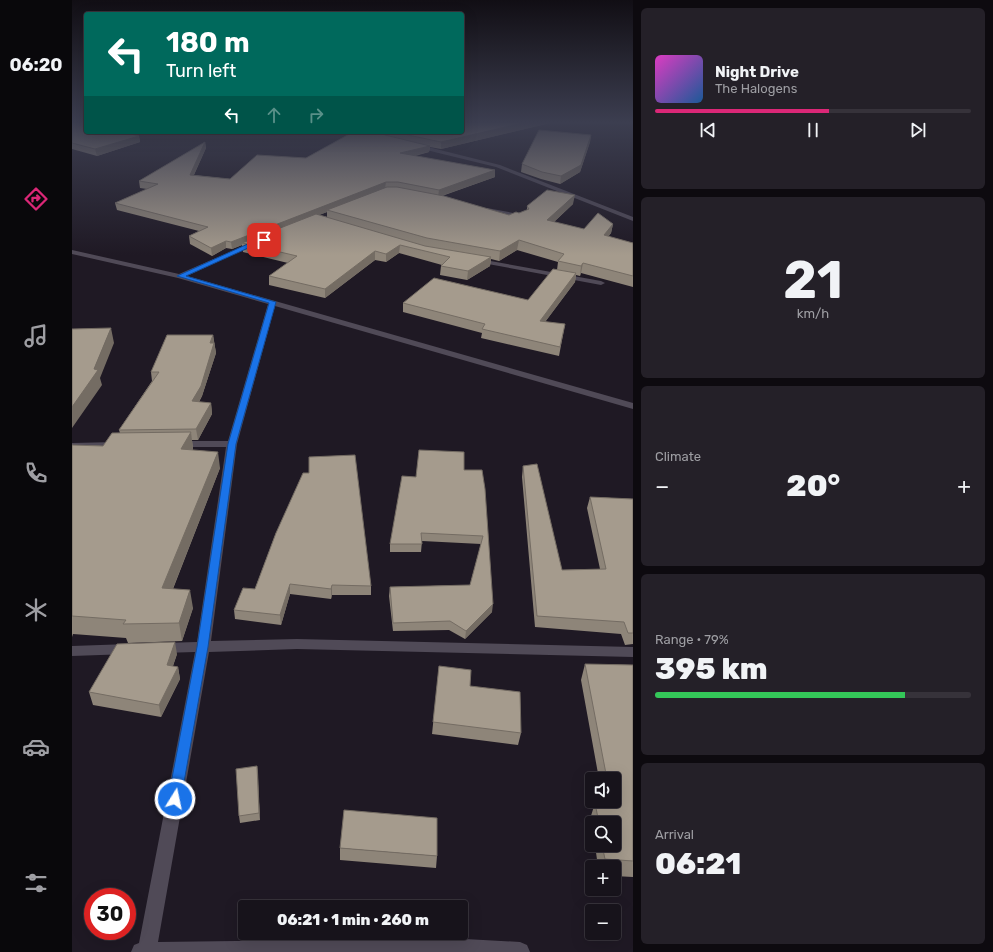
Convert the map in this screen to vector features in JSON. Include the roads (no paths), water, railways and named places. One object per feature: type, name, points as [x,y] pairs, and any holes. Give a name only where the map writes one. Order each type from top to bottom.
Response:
[{"type":"street","points":[[499,166],[633,219]]},
{"type":"street","points":[[478,208],[524,217]]},
{"type":"street","points":[[180,276],[265,239]]},
{"type":"street","points":[[72,252],[180,276],[632,407]]},
{"type":"street","points":[[470,259],[601,284]]},
{"type":"street","points":[[147,952],[203,647],[232,444],[272,302]]},
{"type":"street","points":[[171,445],[232,444]]},
{"type":"street","points":[[72,446],[125,445]]},
{"type":"street","points":[[72,651],[297,644],[633,652]]},
{"type":"street","points":[[139,952],[447,948],[520,952]]}]
